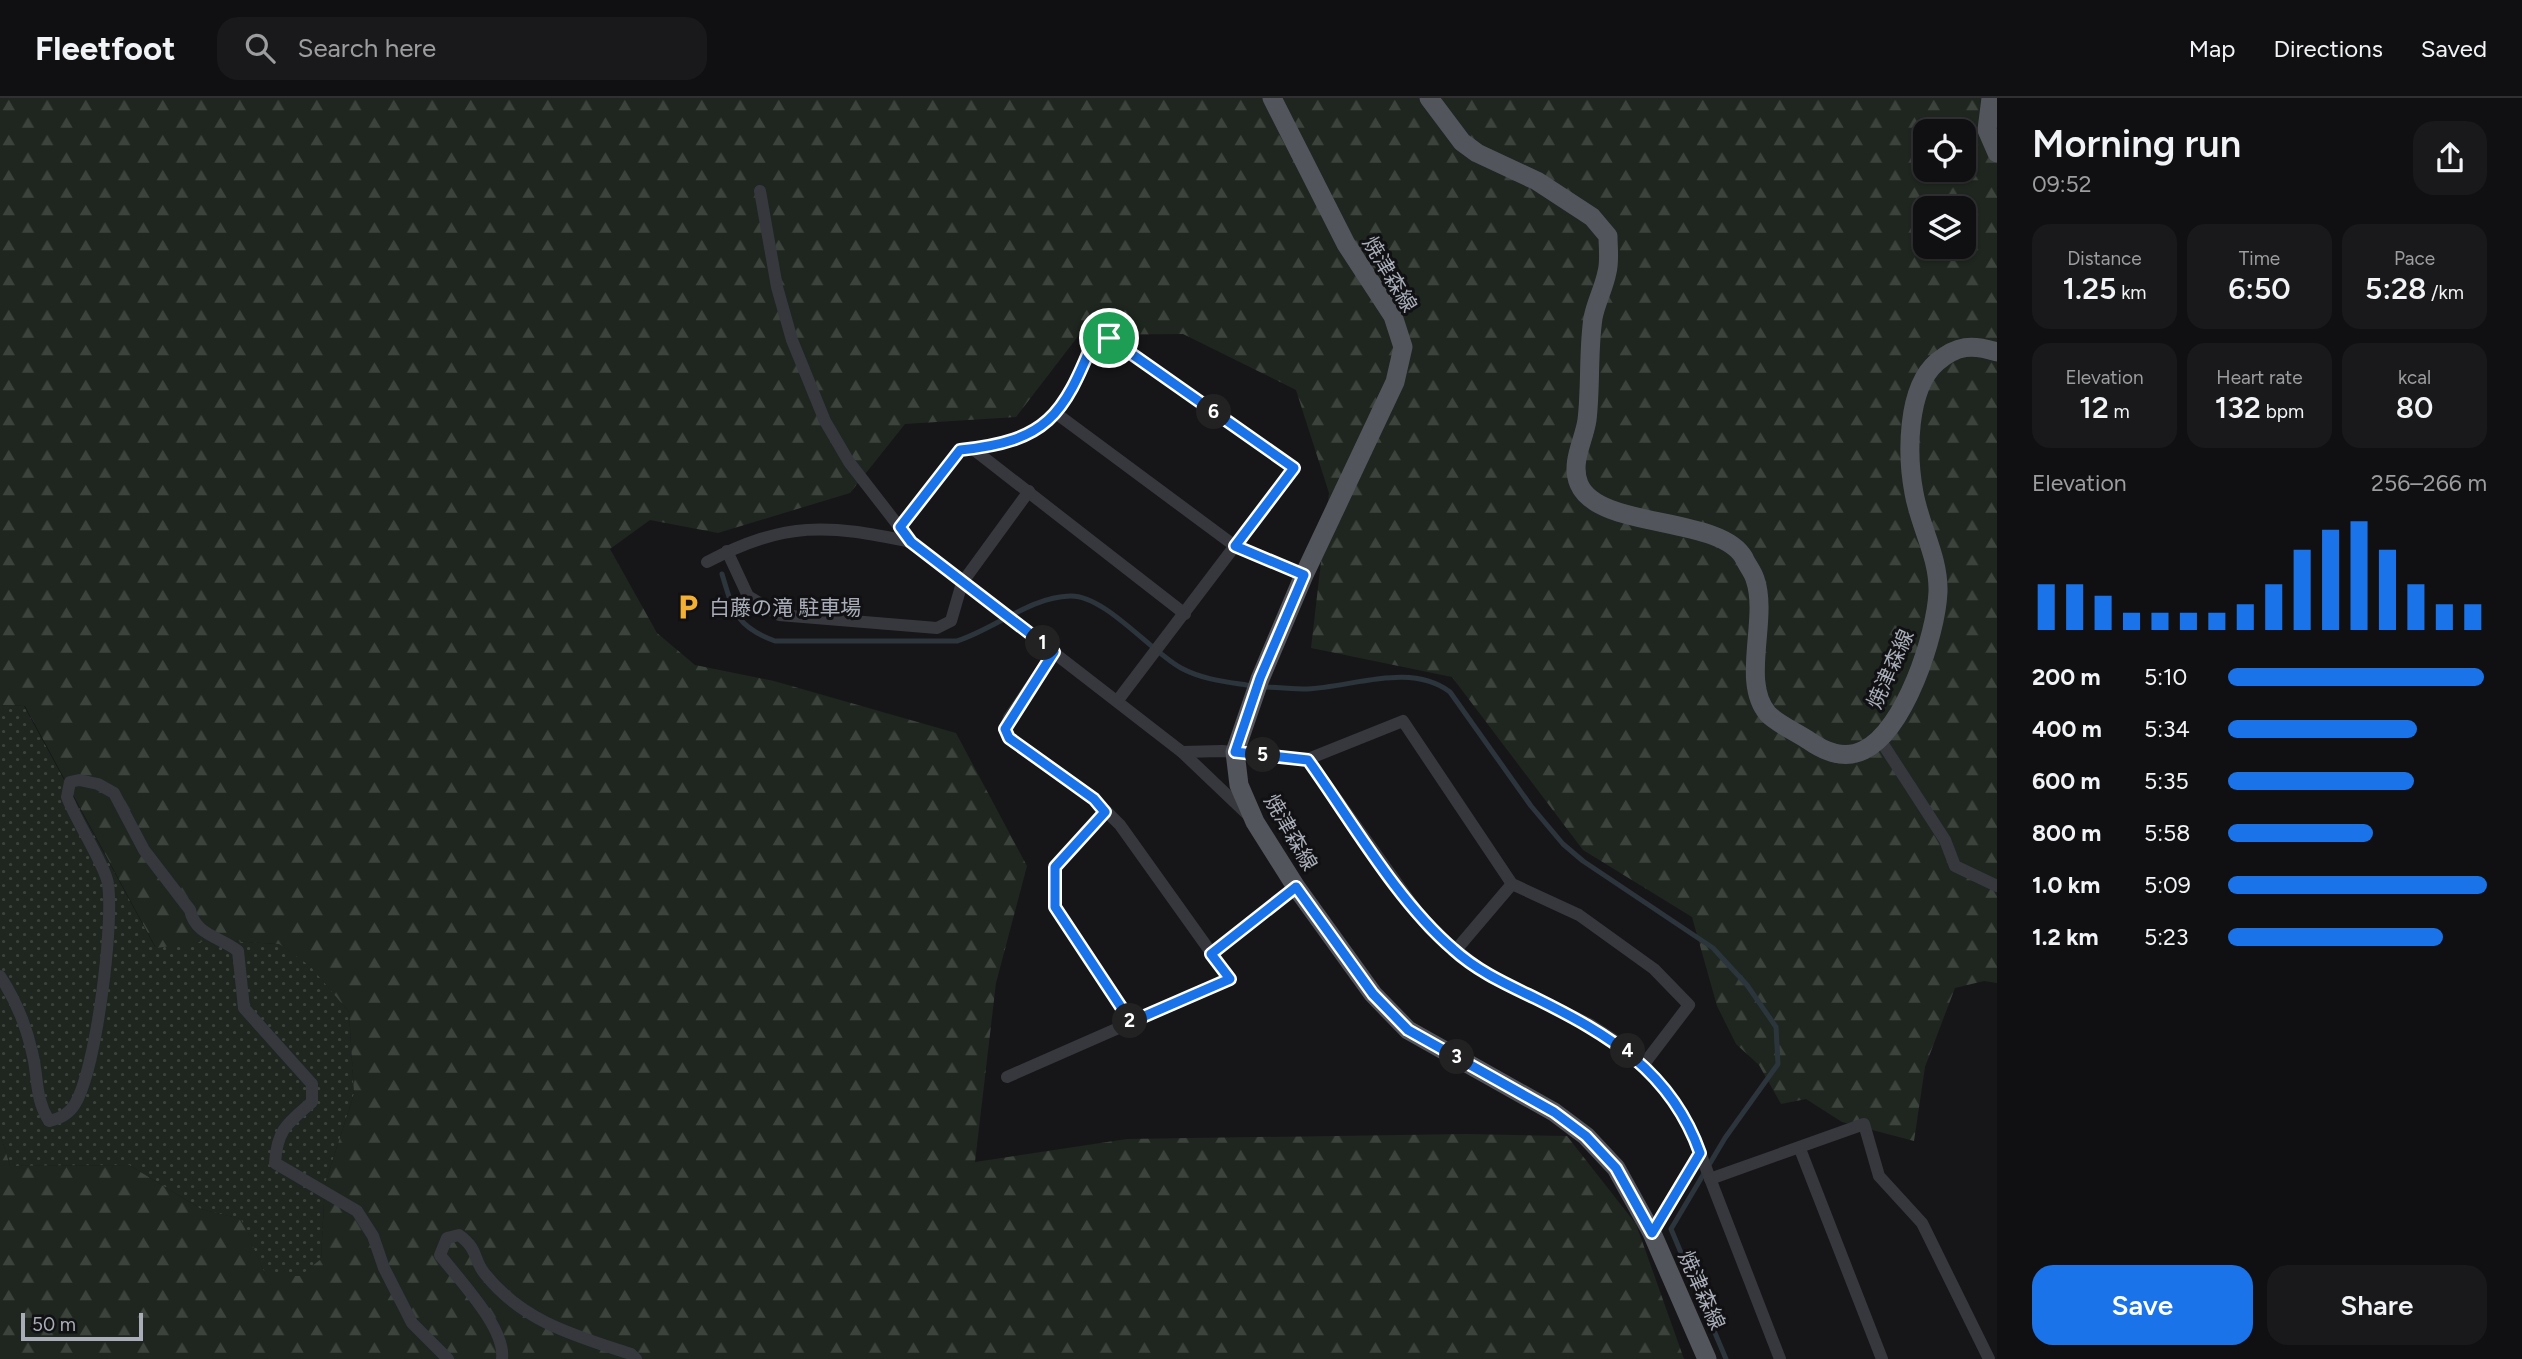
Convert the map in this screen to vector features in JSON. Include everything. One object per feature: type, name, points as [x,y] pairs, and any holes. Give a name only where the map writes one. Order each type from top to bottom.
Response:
[{"type":"main road","name":"焼津森線","points":[[1272,98],[1346,244],[1393,316],[1403,346],[1395,382],[1304,575],[1257,688],[1235,752],[1239,785],[1255,822],[1296,887],[1373,994],[1408,1030],[1554,1112],[1586,1136],[1616,1168],[1652,1233],[1707,1359]]},
{"type":"main road","name":"焼津森線","points":[[1429,98],[1462,142],[1477,153],[1537,181],[1592,217],[1608,236],[1608,269],[1594,316],[1586,427],[1578,450],[1576,470],[1580,486],[1597,503],[1648,520],[1710,534],[1741,553],[1756,580],[1760,618],[1755,688],[1768,714],[1817,746],[1839,756],[1863,750],[1879,738],[1909,694],[1935,625],[1938,589],[1934,556],[1914,493],[1910,428],[1916,399],[1931,368],[1950,352],[1966,345],[1997,352]]},
{"type":"main road","points":[[1991,98],[1987,130],[1997,153]]},
{"type":"street","points":[[760,191],[777,287],[792,340],[825,421],[849,462],[911,542],[1182,752],[1215,780],[1255,822]]},
{"type":"street","points":[[900,527],[960,450],[1024,437],[1057,414],[1077,380],[1094,339],[1109,338],[1294,468],[1118,700]]},
{"type":"street","points":[[1057,414],[1235,546],[1304,575]]},
{"type":"street","points":[[973,449],[1185,614]]},
{"type":"street","points":[[727,551],[748,596],[769,611],[791,618],[937,628],[951,621],[962,583],[1029,491]]},
{"type":"street","points":[[707,562],[727,551],[797,529],[843,530],[911,542]]},
{"type":"street","points":[[1007,1077],[1230,979],[1120,825],[1094,799],[1009,738],[1005,729],[1054,652]]},
{"type":"street","points":[[1182,752],[1235,752],[1308,760],[1403,721],[1512,884],[1578,915],[1654,969],[1689,1005],[1644,1064]]},
{"type":"street","points":[[1879,738],[1945,840],[1955,866],[1997,886]]},
{"type":"street","points":[[1308,760],[1429,928],[1486,974],[1591,1025],[1644,1064],[1672,1100],[1692,1132],[1780,1359]]},
{"type":"street","points":[[0,976],[20,1013],[33,1054],[38,1103],[49,1121],[59,1119],[75,1105],[94,1044],[107,947],[108,882],[67,797],[70,782],[79,780],[98,784],[114,793],[144,850],[191,910],[192,920],[201,931],[238,951],[244,1008],[313,1084],[312,1102],[287,1124],[276,1140],[275,1163],[357,1211],[373,1236],[384,1268],[412,1323],[448,1359]]},
{"type":"street","points":[[1105,812],[1055,867],[1055,907],[1131,1022]]},
{"type":"street","points":[[1455,951],[1512,884]]},
{"type":"street","points":[[1211,954],[1296,887]]},
{"type":"street","points":[[1710,1179],[1864,1124],[1879,1176],[1922,1223],[1989,1359]]},
{"type":"street","points":[[1800,1149],[1882,1359]]},
{"type":"street","points":[[1652,1233],[1700,1153]]},
{"type":"street","points":[[502,1359],[503,1347],[486,1315],[440,1255],[447,1238],[459,1235],[474,1245],[484,1273],[533,1316],[552,1328],[631,1354],[636,1359]]},
{"type":"green space","points":[[0,98],[1997,98],[1997,983],[1984,981],[1955,988],[1925,1067],[1914,1141],[1842,1122],[1806,1099],[1781,1104],[1759,1065],[1736,1044],[1717,1006],[1692,917],[1583,850],[1452,677],[1311,648],[1329,493],[1296,390],[1183,334],[1079,335],[1016,417],[905,424],[850,493],[718,533],[650,520],[610,549],[657,633],[695,665],[774,681],[956,733],[1027,866],[996,983],[975,1162],[1127,1139],[1466,1134],[1567,1136],[1636,1224],[1684,1359],[0,1359],[0,1133],[10,1166],[129,1165],[201,1209],[241,1219],[266,1276],[300,1276],[321,1259],[325,1184],[354,1094],[349,1012],[310,966],[279,944],[215,940],[156,948],[25,706],[0,705]]},
{"type":"green space","points":[[0,705],[24,706],[155,947],[215,940],[279,944],[310,965],[349,1012],[354,1094],[325,1184],[321,1259],[301,1276],[266,1276],[240,1219],[201,1209],[129,1165],[10,1166],[0,1133]]},
{"type":"waterway","points":[[722,574],[738,616],[752,630],[775,641],[957,641],[1041,602],[1070,596],[1098,604],[1169,660],[1189,672],[1253,686]]},
{"type":"waterway","points":[[1263,687],[1307,689],[1399,677],[1434,683],[1450,692],[1531,806],[1563,844],[1583,861],[1713,948],[1747,985],[1776,1027],[1778,1064],[1725,1138],[1671,1229],[1726,1359]]},
{"type":"place","name":"白藤の滝 駐車場","points":[[688,607]]},
{"type":"route","points":[[1109,338],[1294,468],[1235,546],[1304,575],[1260,678],[1235,752],[1308,760],[1429,928],[1486,974],[1591,1025],[1644,1064],[1672,1100],[1692,1132],[1700,1153],[1652,1233],[1616,1168],[1586,1136],[1554,1112],[1408,1030],[1373,994],[1296,887],[1211,954],[1230,979],[1131,1022],[1055,907],[1055,867],[1105,812],[1094,799],[1009,738],[1005,729],[1009,718],[1054,652],[911,542],[900,527],[960,450],[1024,437],[1057,414],[1077,380],[1094,339],[1109,338]]}]
